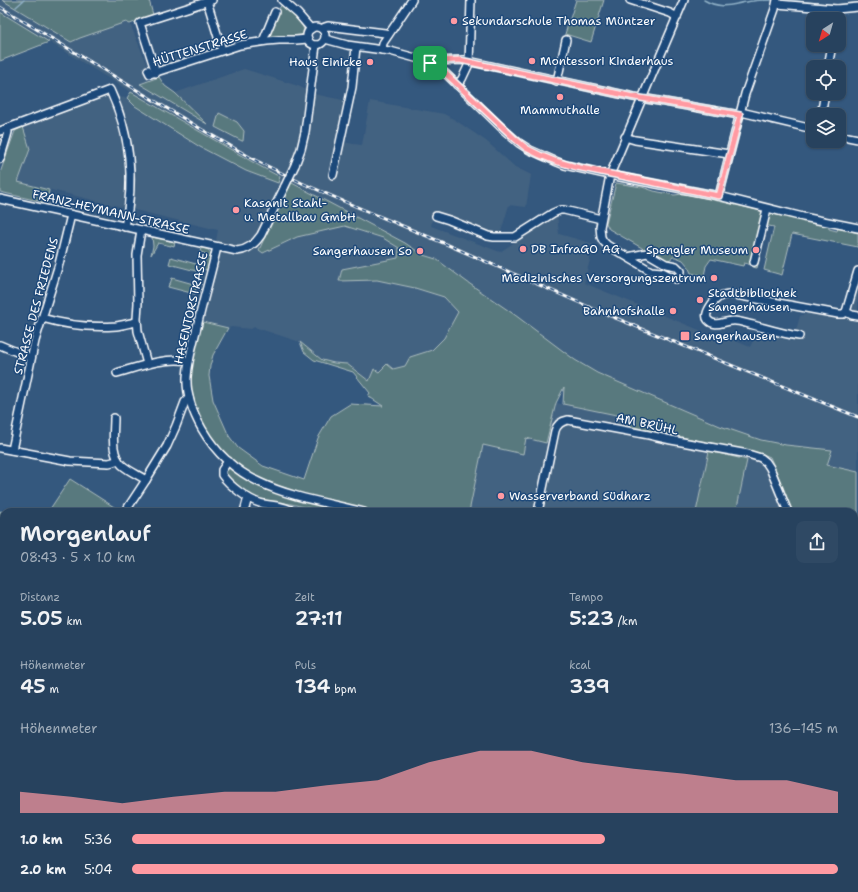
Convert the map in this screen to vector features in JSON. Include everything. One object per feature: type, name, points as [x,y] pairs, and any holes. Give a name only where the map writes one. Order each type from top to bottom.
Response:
[{"type":"street","points":[[283,0],[311,29]]},
{"type":"street","points":[[382,50],[383,43],[412,0]]},
{"type":"street","points":[[457,85],[470,62],[471,0]]},
{"type":"street","points":[[630,0],[677,16]]},
{"type":"street","points":[[628,257],[647,253],[666,264],[677,266],[681,271],[681,276],[676,280],[662,272],[653,271],[647,268],[607,245],[602,240],[600,231],[610,175],[684,0]]},
{"type":"street","points":[[156,73],[140,23],[209,1],[222,50]]},
{"type":"street","points":[[719,196],[745,94],[777,2],[838,9],[858,7]]},
{"type":"street","points":[[263,41],[275,12]]},
{"type":"street","points":[[322,30],[328,26],[385,33],[388,35]]},
{"type":"street","points":[[316,27],[322,30],[325,34],[321,43],[316,45],[311,43],[308,39],[308,32],[316,27]]},
{"type":"street","name":"HÜTTENSTRASSE","points":[[148,70],[150,74],[156,73],[240,45],[263,41],[308,39]]},
{"type":"street","points":[[324,39],[340,44],[382,50],[430,63],[442,70],[511,136],[526,148],[565,165],[719,196],[767,209],[858,228]]},
{"type":"street","points":[[557,80],[566,40]]},
{"type":"street","name":"HASENTORSTRASSE","points":[[316,45],[305,132],[295,165],[261,235],[253,245],[239,251],[216,247],[189,360],[187,384],[189,398],[196,417],[205,434],[215,448],[237,468],[251,478],[274,489],[347,508]]},
{"type":"street","points":[[333,175],[352,87],[356,47]]},
{"type":"street","points":[[430,63],[435,61],[460,60],[642,98],[740,113],[806,127]]},
{"type":"street","points":[[3,129],[110,90],[117,106],[128,144],[131,178],[125,227]]},
{"type":"street","points":[[0,159],[8,132],[3,129]]},
{"type":"street","points":[[848,137],[858,139]]},
{"type":"street","points":[[625,138],[729,154]]},
{"type":"street","name":"FRANZ-HEYMANN-STRASSE","points":[[0,199],[216,247]]},
{"type":"street","points":[[754,262],[767,209]]},
{"type":"street","points":[[436,216],[485,235],[497,237],[515,237],[560,210],[601,219]]},
{"type":"street","name":"STRASSE DES FRIEDENS","points":[[12,450],[31,358],[59,264],[71,215]]},
{"type":"street","points":[[141,230],[137,255],[137,322],[147,364]]},
{"type":"street","points":[[846,312],[858,271]]},
{"type":"street","points":[[798,336],[732,321],[714,324],[709,322],[706,314],[715,300],[728,294],[838,314],[843,314],[846,312],[858,316]]},
{"type":"street","points":[[42,318],[66,324],[95,327],[117,326],[137,322]]},
{"type":"street","points":[[0,345],[31,358]]},
{"type":"street","points":[[117,373],[162,361],[179,359],[189,360]]},
{"type":"street","points":[[128,508],[168,444],[185,402],[189,398]]},
{"type":"street","points":[[114,418],[114,452],[118,460],[125,468],[146,480]]},
{"type":"street","name":"AM BRÜHL","points":[[539,508],[554,431],[559,424],[568,420],[759,457],[766,462],[770,468],[786,508]]},
{"type":"street","points":[[0,448],[70,461],[109,463],[118,460]]},
{"type":"street","points":[[228,461],[222,470],[222,475],[230,483],[248,498],[260,503],[284,508]]},
{"type":"street","points":[[245,508],[248,498]]},
{"type":"shaded area","points":[[0,0],[71,42],[126,22],[130,24],[153,78],[140,84],[205,122],[175,93],[244,69],[298,86],[314,94],[352,102],[344,142],[362,145],[370,101],[444,114],[486,141],[515,167],[531,175],[526,207],[509,205],[500,235],[433,215],[431,226],[500,252],[557,214],[559,234],[594,244],[584,283],[719,338],[721,335],[750,347],[757,333],[793,341],[800,316],[809,313],[850,319],[858,288],[858,472],[827,465],[832,450],[786,445],[761,440],[720,426],[597,373],[575,360],[436,259],[423,255],[405,243],[359,219],[287,187],[259,250],[263,253],[297,237],[345,226],[383,238],[399,248],[398,258],[342,269],[339,280],[377,280],[415,288],[444,297],[459,312],[444,338],[432,350],[410,357],[405,366],[379,372],[369,382],[347,364],[322,360],[300,342],[254,327],[251,329],[228,328],[203,322],[222,243],[216,241],[218,230],[18,182],[30,149],[23,127],[108,96],[127,98],[135,106],[200,147],[246,171],[278,183],[280,177],[131,92],[0,12]]},
{"type":"shaded area","points":[[556,403],[631,418],[630,426],[763,454],[770,457],[791,508],[470,508],[483,445],[522,454],[526,437],[546,443]]},
{"type":"green space","points":[[2,0],[149,0],[153,15],[130,24],[126,22],[71,42]]},
{"type":"green space","points":[[576,0],[604,0],[591,42],[565,34]]},
{"type":"green space","points":[[282,4],[301,23],[304,33],[301,35],[270,38],[267,35]]},
{"type":"green space","points":[[0,12],[49,42],[0,61]]},
{"type":"green space","points":[[159,77],[165,86],[175,93],[207,124],[140,84]]},
{"type":"green space","points":[[131,92],[280,177],[278,183],[246,171],[200,147],[135,106],[127,98]]},
{"type":"green space","points":[[219,113],[237,122],[244,131],[243,141],[215,127]]},
{"type":"green space","points":[[23,127],[30,149],[18,182],[49,190],[47,203],[0,192],[0,173],[15,131]]},
{"type":"green space","points":[[290,182],[405,243],[423,255],[436,259],[575,360],[597,373],[720,426],[761,440],[786,445],[832,450],[827,465],[858,472],[858,508],[791,508],[770,457],[763,454],[629,426],[631,418],[563,404],[564,387],[556,403],[546,443],[526,438],[523,454],[483,445],[470,508],[309,508],[258,499],[247,494],[225,475],[227,468],[233,460],[228,457],[211,436],[194,406],[190,381],[191,367],[203,322],[228,328],[213,355],[209,376],[213,400],[229,436],[238,448],[263,466],[304,480],[318,438],[331,416],[350,404],[383,406],[368,396],[370,393],[353,372],[314,360],[304,352],[300,342],[322,360],[347,364],[369,381],[374,369],[379,372],[387,364],[393,369],[405,366],[410,357],[432,350],[444,338],[458,312],[444,297],[415,288],[377,280],[339,281],[342,269],[398,258],[399,248],[383,238],[345,226],[297,237],[263,253],[259,250]]},
{"type":"green space","points":[[616,183],[642,187],[674,195],[683,194],[709,199],[829,226],[829,229],[837,231],[838,228],[858,233],[858,247],[792,234],[782,275],[764,270],[774,227],[764,225],[762,237],[764,238],[757,268],[744,263],[743,266],[711,259],[706,266],[704,276],[691,273],[683,260],[676,257],[669,260],[661,259],[609,229],[606,223]]},
{"type":"green space","points":[[152,237],[175,242],[174,246],[158,243],[151,255],[153,246]]},
{"type":"green space","points":[[201,248],[208,250],[211,255],[207,270],[201,269],[200,272],[169,264],[171,257],[203,266],[206,254],[200,252]]},
{"type":"green space","points":[[172,278],[197,285],[195,294],[168,287]]},
{"type":"green space","points":[[709,451],[747,460],[737,508],[697,508]]},
{"type":"green space","points":[[70,479],[116,508],[51,508]]},
{"type":"waterway","points":[[16,7],[24,0]]},
{"type":"waterway","points":[[704,0],[723,6],[746,2],[775,0]]},
{"type":"waterway","points":[[778,0],[837,5],[858,3]]},
{"type":"railway","points":[[0,7],[201,129],[255,160],[302,183],[596,310],[858,417]]},
{"type":"place","name":"Sekundarschule Thomas Müntzer","points":[[454,21]]},
{"type":"place","name":"Montessori Kinderhaus","points":[[532,61]]},
{"type":"place","name":"Haus Einicke","points":[[370,62]]},
{"type":"place","name":"Mammuthalle","points":[[560,97]]},
{"type":"place","name":"Kasanit Stahl- u. Metallbau GmbH","points":[[236,210]]},
{"type":"place","name":"DB InfraGO AG","points":[[523,249]]},
{"type":"place","name":"Spengler Museum","points":[[756,250]]},
{"type":"place","name":"Sangerhausen So","points":[[420,251]]},
{"type":"place","name":"Medizinisches Versorgungszentrum","points":[[714,278]]},
{"type":"place","name":"Stadtbibliothek Sangerhausen","points":[[700,300]]},
{"type":"place","name":"Bahnhofshalle","points":[[673,311]]},
{"type":"place","name":"Sangerhausen","points":[[685,336]]},
{"type":"place","name":"Wasserverband Südharz","points":[[501,496]]},
{"type":"route","points":[[463,60],[634,97],[740,115],[719,196],[565,165],[540,155],[526,148],[503,129],[445,73],[430,63],[435,61],[463,60]]}]
